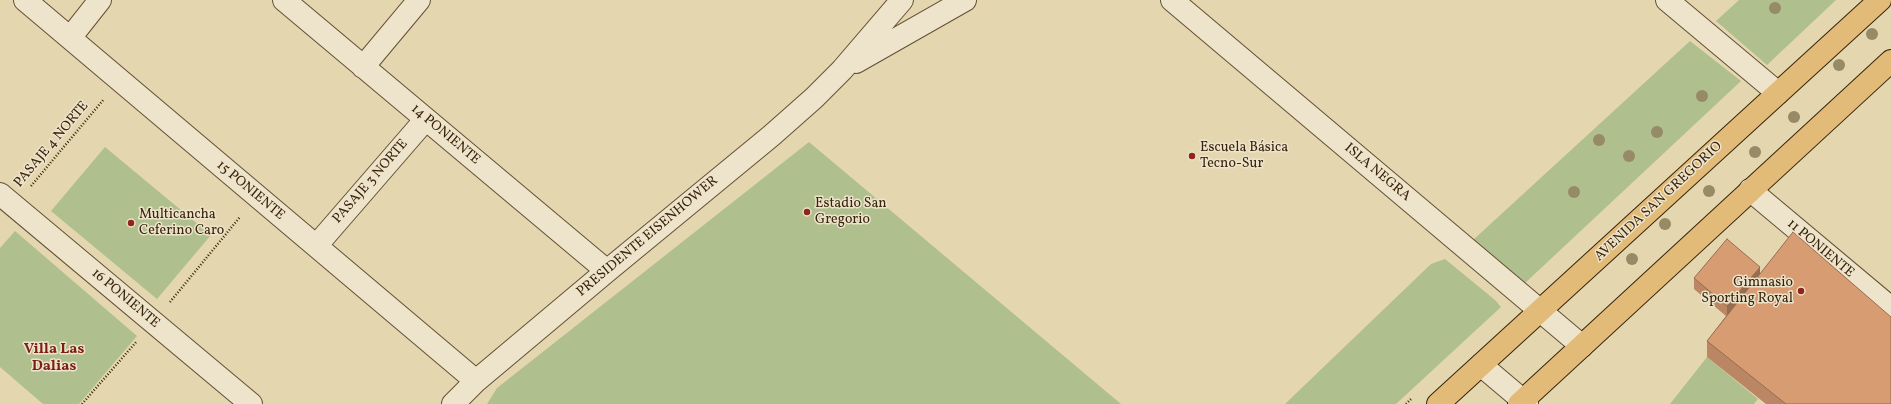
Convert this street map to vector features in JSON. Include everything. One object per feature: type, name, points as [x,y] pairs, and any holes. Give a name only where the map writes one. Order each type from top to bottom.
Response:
[{"type":"main road","name":"AVENIDA SAN GREGORIO","points":[[1438,404],[1880,0]]},
{"type":"main road","points":[[1523,403],[1750,190],[1891,62]]},
{"type":"street","name":"15 PONIENTE","points":[[25,0],[476,381]]},
{"type":"street","points":[[70,38],[100,0]]},
{"type":"street","name":"14 PONIENTE","points":[[284,0],[606,271]]},
{"type":"street","points":[[363,66],[419,0]]},
{"type":"street","name":"PRESIDENTE EISENHOWER","points":[[453,404],[476,381],[606,271],[771,136],[814,98],[842,70],[902,0]]},
{"type":"street","name":"PRESIDENTE EISENHOWER","points":[[842,70],[965,0]]},
{"type":"street","name":"ISLA NEGRA","points":[[1172,0],[1582,346]]},
{"type":"street","points":[[1667,0],[1778,93]]},
{"type":"street","name":"PASAJE 3 NORTE","points":[[316,246],[426,119]]},
{"type":"street","name":"11 PONIENTE","points":[[1750,190],[1891,308]]},
{"type":"street","name":"16 PONIENTE","points":[[7,200],[251,404]]},
{"type":"street","points":[[1480,365],[1523,403]]},
{"type":"path","name":"PASAJE 4 NORTE","points":[[7,200],[120,80]]},
{"type":"green space","points":[[1739,0],[1836,0],[1767,65],[1716,21]]},
{"type":"green space","points":[[1690,41],[1741,81],[1524,284],[1473,240]]},
{"type":"green space","name":"Estadio San Gregorio","points":[[809,142],[1121,404],[487,404],[497,388]]},
{"type":"green space","name":"Multicancha Ceferino Caro","points":[[105,147],[211,235],[157,299],[51,211]]},
{"type":"green space","points":[[15,231],[137,336],[79,404],[43,404],[0,367],[0,248]]},
{"type":"green space","points":[[1445,259],[1495,300],[1501,307],[1396,404],[1285,404],[1431,264]]},
{"type":"green space","points":[[1707,357],[1758,399],[1754,404],[1670,404]]},
{"type":"building","name":"Gimnasio Sporting Royal","points":[[1793,232],[1891,317],[1891,404],[1786,404],[1707,341]]},
{"type":"building","points":[[1727,239],[1760,267],[1727,306],[1694,278]]},
{"type":"place","name":"Escuela Básica Tecno-Sur","points":[[1192,156]]},
{"type":"place","name":"Estadio San Gregorio","points":[[807,212]]},
{"type":"place","name":"Multicancha Ceferino Caro","points":[[131,223]]},
{"type":"place","name":"Gimnasio Sporting Royal","points":[[1801,291]]},
{"type":"district","name":"Villa Las Dalias","points":[[54,358]]}]
